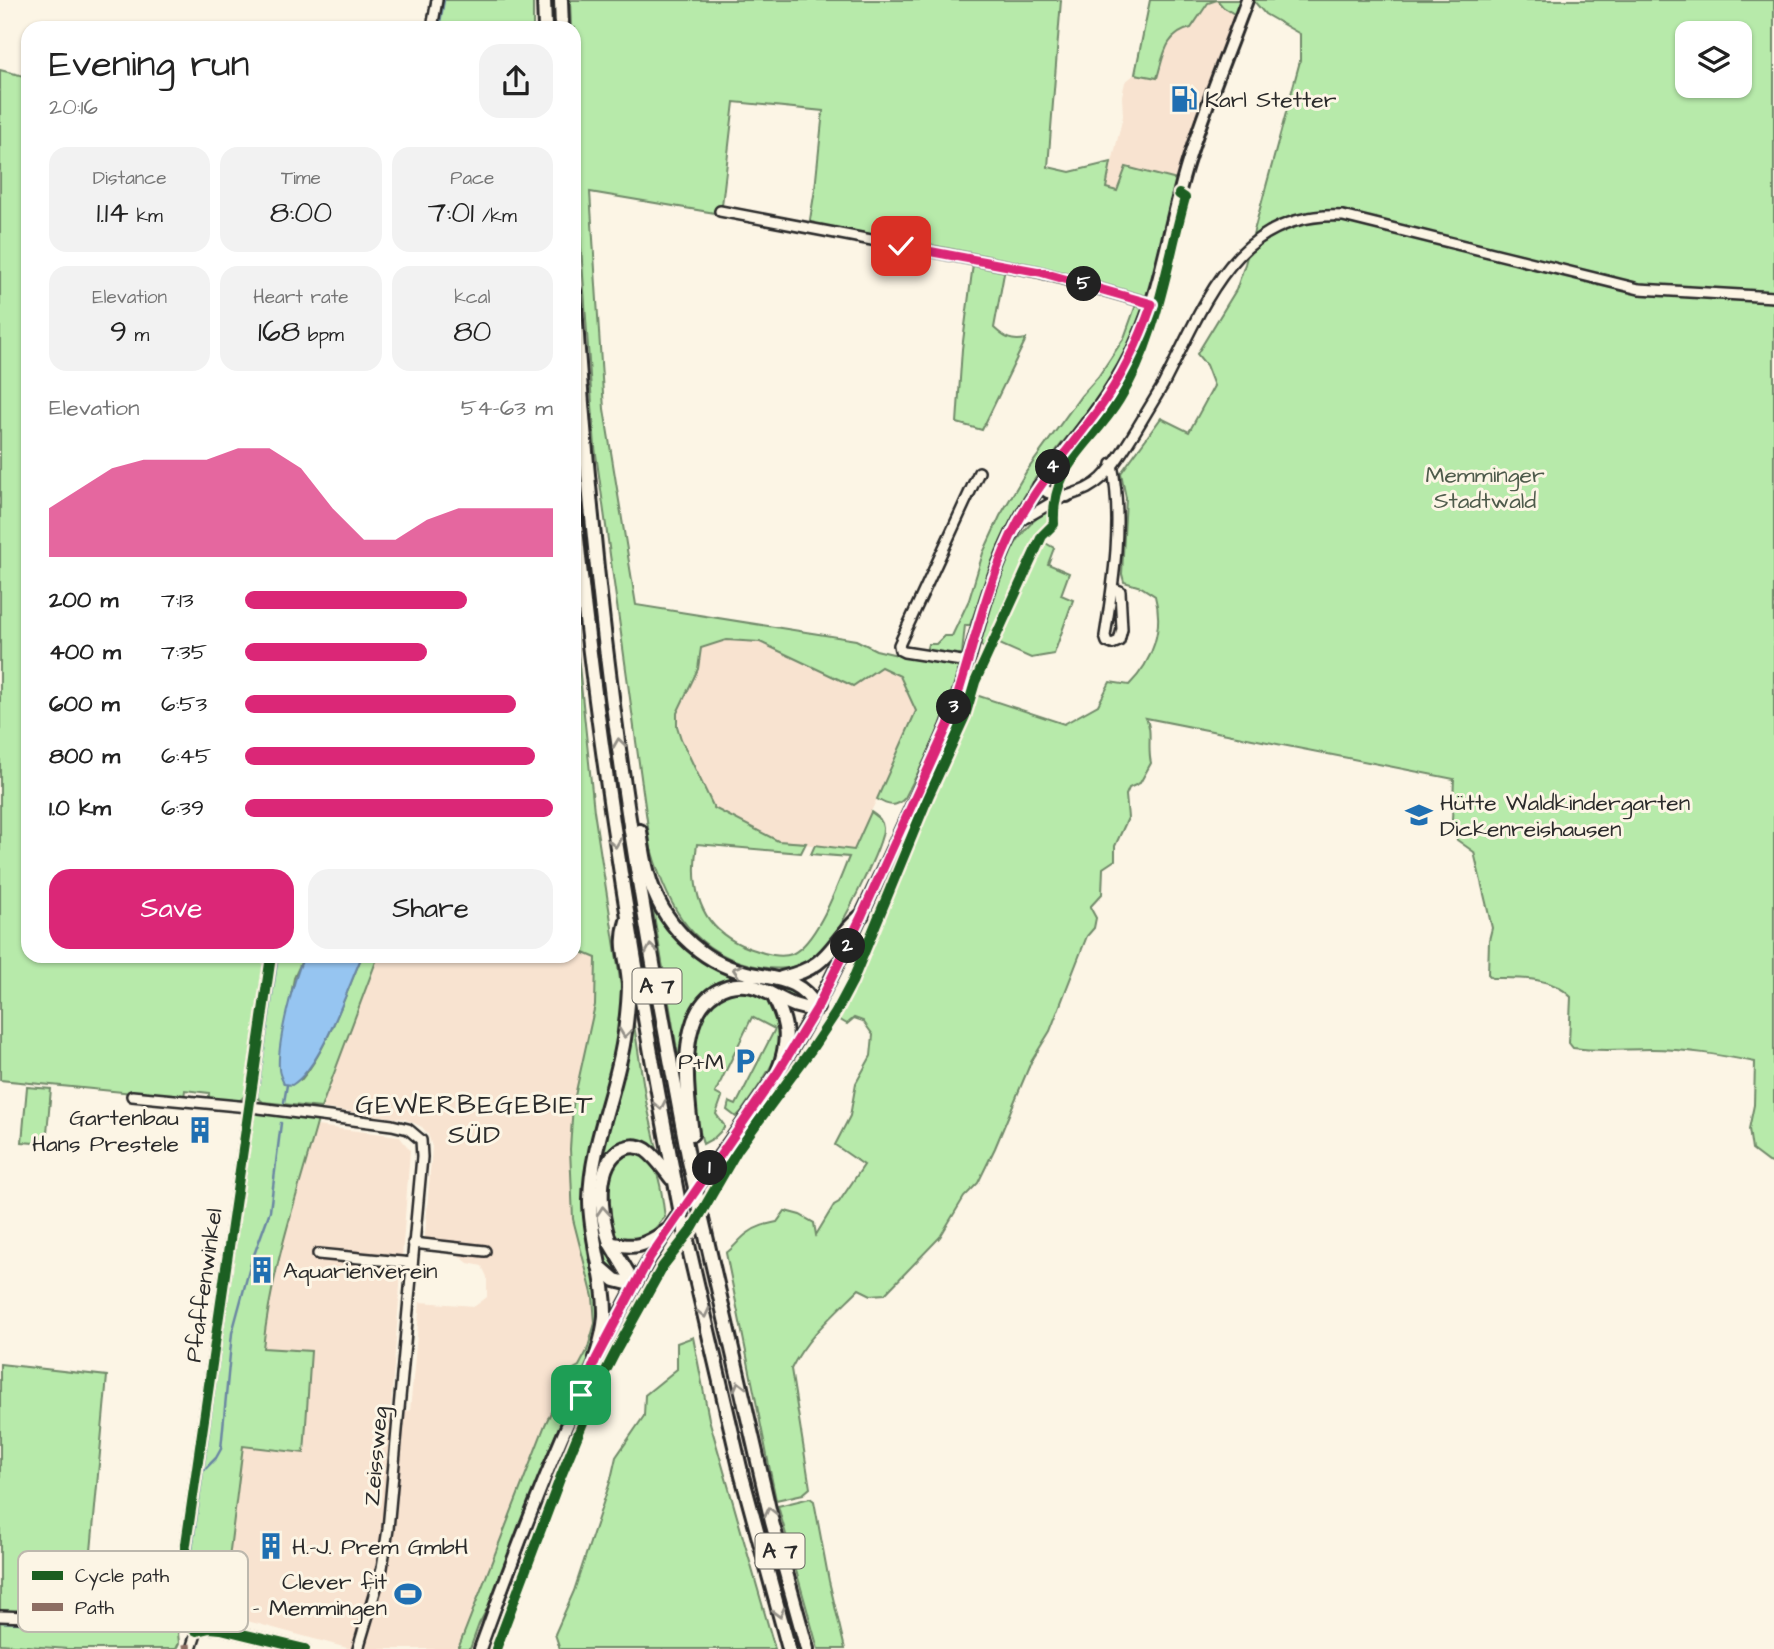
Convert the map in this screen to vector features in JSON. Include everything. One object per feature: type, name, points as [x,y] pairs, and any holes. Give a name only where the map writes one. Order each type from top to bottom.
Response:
[{"type":"highway","points":[[544,0],[545,21]]},
{"type":"highway","points":[[561,0],[562,21]]},
{"type":"highway","name":"A 7","points":[[581,376],[593,522],[628,811],[662,1018],[702,1219],[772,1522],[807,1649]]},
{"type":"highway","name":"A 7","points":[[581,569],[599,727],[628,917],[675,1182],[745,1488],[789,1649]]},
{"type":"highway","name":"A 7","points":[[628,811],[638,821],[648,876],[666,915],[683,938],[730,968],[781,978],[804,991],[817,1008]]},
{"type":"highway","points":[[781,978],[801,973],[818,964],[841,940],[846,929],[862,915]]},
{"type":"highway","points":[[596,1359],[605,1315],[592,1232],[591,1176],[597,1142],[621,1061],[625,1038],[629,982],[622,937],[628,917]]},
{"type":"highway","points":[[689,1161],[692,1134],[687,1094],[691,1029],[698,1011],[711,995],[731,985],[754,987],[802,1009],[817,1008]]},
{"type":"highway","points":[[774,997],[786,1027],[784,1054],[778,1072]]},
{"type":"highway","name":"A 7","points":[[610,1244],[604,1225],[602,1198],[605,1168],[611,1156],[631,1146],[642,1148],[649,1152],[675,1182]]},
{"type":"highway","points":[[610,1244],[634,1248],[666,1232]]},
{"type":"highway","points":[[610,1244],[635,1284]]},
{"type":"highway","points":[[598,1266],[615,1280],[635,1284]]},
{"type":"main road","points":[[481,1649],[566,1426],[596,1359],[666,1232],[778,1072],[817,1008],[948,725],[991,580],[1018,521],[1039,486],[1112,388],[1137,342],[1158,285],[1187,165],[1247,0]]},
{"type":"main road","points":[[1039,486],[1048,492],[1067,496]]},
{"type":"street","points":[[433,21],[437,0]]},
{"type":"street","points":[[720,211],[1040,272],[1152,304]]},
{"type":"street","points":[[1018,521],[1067,496],[1089,489],[1103,477],[1163,385],[1211,289],[1258,238],[1287,224],[1322,215],[1343,216],[1639,289],[1774,297]]},
{"type":"street","points":[[1112,464],[1118,501],[1112,588],[1105,636],[1107,642],[1112,644],[1119,641],[1122,629],[1120,592],[1112,588]]},
{"type":"street","points":[[968,662],[904,652],[899,645],[979,472]]},
{"type":"street","name":"Pfaffenwinkel","points":[[186,1551],[253,1108],[270,963]]},
{"type":"street","points":[[132,1096],[253,1108]]},
{"type":"street","name":"Zeissweg","points":[[253,1108],[392,1125],[408,1129],[421,1140],[422,1157],[385,1548],[358,1649]]},
{"type":"street","points":[[413,1243],[485,1251]]},
{"type":"street","points":[[318,1254],[412,1263]]},
{"type":"street","points":[[0,1616],[18,1616]]},
{"type":"street","points":[[191,1649],[197,1632]]},
{"type":"street","points":[[234,1632],[305,1649]]},
{"type":"shaded area","points":[[1217,0],[1236,15],[1177,180],[1127,167],[1118,191],[1106,188],[1123,116],[1122,96],[1125,82],[1135,74],[1157,78],[1169,41],[1178,31],[1191,28],[1208,3]]},
{"type":"shaded area","points":[[726,640],[760,642],[853,686],[881,667],[900,676],[916,711],[854,850],[778,841],[714,808],[681,739],[677,713],[698,669],[701,648]]},
{"type":"shaded area","points":[[581,952],[596,958],[595,1005],[574,1105],[570,1149],[573,1219],[593,1297],[595,1323],[587,1351],[545,1425],[458,1649],[351,1649],[248,1621],[248,1551],[230,1551],[243,1446],[305,1453],[311,1352],[263,1349],[268,1303],[278,1259],[316,1126],[399,1136],[410,1150],[391,1407],[410,1411],[420,1302],[475,1306],[487,1297],[487,1277],[482,1266],[468,1263],[452,1250],[424,1248],[432,1147],[428,1134],[422,1127],[405,1119],[321,1108],[375,963],[581,963]]},
{"type":"green space","points":[[441,0],[533,0],[533,21],[437,21]]},
{"type":"green space","points":[[570,0],[1061,0],[1048,167],[1070,172],[1111,162],[1106,188],[1117,191],[1126,167],[1177,180],[1148,298],[809,226],[823,111],[734,102],[721,214],[590,192],[604,409],[636,605],[856,640],[876,650],[953,665],[960,669],[938,733],[905,798],[892,805],[877,799],[916,711],[900,676],[881,667],[853,686],[760,642],[726,640],[701,648],[698,669],[677,713],[677,726],[714,808],[778,841],[806,843],[801,853],[697,844],[695,879],[698,895],[712,923],[723,934],[737,943],[763,953],[778,956],[792,954],[819,925],[849,857],[811,854],[815,845],[854,850],[871,812],[879,818],[883,828],[870,867],[836,932],[818,954],[792,967],[765,968],[737,961],[701,940],[687,926],[666,891],[651,849],[595,447],[581,247],[581,21],[571,21]]},
{"type":"green space","points":[[1150,0],[1217,0],[1208,3],[1191,28],[1171,40],[1157,78],[1135,74]]},
{"type":"green space","points":[[1217,0],[1242,0],[1236,15]]},
{"type":"green space","name":"Memminger Stadtwald","points":[[1253,0],[1774,0],[1774,1163],[1768,1162],[1752,1150],[1749,1129],[1754,1105],[1755,1062],[1677,1050],[1573,1048],[1569,1043],[1571,997],[1563,990],[1545,982],[1523,978],[1492,978],[1488,974],[1492,928],[1474,852],[1457,840],[1452,820],[1454,779],[1146,718],[1151,763],[1140,783],[1129,788],[1126,795],[1128,818],[1115,846],[1115,860],[1103,868],[1102,894],[1090,907],[1096,918],[1094,928],[1087,936],[1050,1031],[1031,1062],[995,1148],[978,1183],[964,1197],[940,1237],[885,1294],[871,1295],[859,1289],[822,1326],[797,1357],[791,1369],[810,1488],[803,1494],[776,1500],[726,1253],[751,1231],[777,1222],[785,1211],[814,1223],[816,1235],[834,1205],[839,1202],[864,1165],[835,1145],[850,1116],[856,1083],[871,1056],[873,1035],[863,1021],[854,1018],[847,1024],[835,1017],[873,940],[926,807],[958,737],[973,694],[1064,724],[1098,705],[1110,682],[1129,685],[1150,655],[1157,632],[1155,596],[1141,587],[1124,582],[1122,574],[1126,498],[1121,473],[1161,418],[1189,432],[1214,386],[1206,365],[1197,354],[1236,290],[1245,264],[1300,61],[1300,34],[1265,14]]},
{"type":"green space","points":[[0,70],[21,75],[21,963],[265,963],[246,1094],[238,1103],[209,1100],[209,1093],[185,1090],[184,1098],[0,1080]]},
{"type":"green space","points":[[973,264],[1005,268],[994,328],[1009,338],[1026,339],[982,430],[957,423],[962,349]]},
{"type":"green space","points":[[1137,302],[1144,306],[1144,311],[1111,379],[1042,469],[1013,516],[970,625],[965,625],[962,654],[950,656],[926,652],[928,644],[936,644],[944,636],[952,636],[969,600],[983,553],[1000,516],[1026,472],[1124,338]]},
{"type":"green space","points":[[1051,508],[1051,522],[1036,542],[987,650],[984,649],[980,643],[1003,567],[1023,533]]},
{"type":"green space","points":[[1042,541],[1054,548],[1048,564],[1069,573],[1061,595],[1073,600],[1054,654],[1031,658],[995,642]]},
{"type":"green space","points":[[581,685],[594,811],[621,986],[622,1022],[616,1054],[591,1141],[585,1169],[583,1199],[588,1254],[598,1290],[600,1317],[589,1358],[551,1446],[493,1598],[470,1649],[458,1649],[545,1425],[570,1371],[579,1366],[587,1351],[595,1323],[593,1297],[573,1219],[570,1149],[573,1105],[595,1005],[596,958],[581,952]]},
{"type":"green space","points":[[652,904],[676,936],[799,993],[807,1003],[719,984],[700,1000],[694,1009],[686,1031],[683,1067],[680,1067]]},
{"type":"green space","points":[[275,963],[301,963],[294,978],[280,1055],[301,1080],[328,1037],[359,963],[375,963],[321,1108],[263,1102],[256,1096]]},
{"type":"green space","points":[[738,990],[759,995],[775,1009],[780,1022],[778,1050],[765,1076],[736,1117],[727,1110],[729,1102],[736,1105],[775,1029],[752,1017],[715,1093],[722,1097],[716,1114],[724,1128],[703,1144],[692,1079],[696,1033],[704,1014],[718,999]]},
{"type":"green space","points":[[632,1012],[646,1101],[658,1153],[631,1141],[616,1144],[602,1164],[597,1193],[602,1237],[627,1279],[608,1264],[598,1236],[596,1199],[600,1156],[608,1113]]},
{"type":"green space","points":[[27,1087],[51,1089],[46,1144],[22,1142]]},
{"type":"green space","points":[[256,1112],[318,1120],[278,1262],[263,1348],[311,1351],[304,1453],[243,1446],[230,1551],[187,1551],[251,1118]]},
{"type":"green space","points":[[637,1151],[645,1156],[656,1171],[665,1217],[645,1237],[629,1242],[618,1237],[611,1223],[607,1186],[617,1157]]},
{"type":"green space","points":[[693,1337],[709,1419],[775,1649],[560,1649],[555,1634],[574,1591],[616,1457],[644,1416],[645,1395],[677,1369],[677,1343]]},
{"type":"green space","points":[[0,1364],[107,1376],[91,1551],[18,1551],[18,1615],[0,1614]]},
{"type":"green space","points":[[810,1498],[814,1501],[845,1649],[818,1649],[778,1506]]},
{"type":"green space","points":[[0,1619],[18,1620],[18,1632],[179,1632],[179,1643],[176,1649],[68,1649],[0,1644]]},
{"type":"water","points":[[301,963],[359,963],[323,1045],[303,1076],[292,1085],[284,1084],[279,1071],[279,1057],[295,980]]},
{"type":"waterway","points":[[440,21],[444,0]]},
{"type":"waterway","points":[[256,1104],[277,963]]},
{"type":"waterway","points":[[284,1102],[287,1085]]},
{"type":"waterway","points":[[192,1551],[254,1111]]},
{"type":"waterway","points":[[205,1469],[221,1449],[232,1333],[251,1263],[270,1211],[281,1123]]},
{"type":"waterway","points":[[0,1622],[18,1623]]},
{"type":"marked path","points":[[183,1649],[191,1648]]},
{"type":"cycle path","points":[[496,1649],[561,1476],[598,1386],[617,1349],[663,1266],[692,1229],[738,1149],[811,1050],[852,982],[928,797],[965,716],[975,682],[1042,536],[1054,524],[1059,486],[1075,457],[1119,400],[1143,352],[1159,302],[1185,198],[1179,194]]},
{"type":"cycle path","points":[[185,1551],[270,963]]},
{"type":"cycle path","points":[[234,1632],[305,1649]]},
{"type":"place","name":"Karl Stetter","points":[[1184,99]]},
{"type":"place","name":"Hütte Waldkindergarten Dickenreishausen","points":[[1419,815]]},
{"type":"place","name":"P+M","points":[[745,1061]]},
{"type":"place","name":"Gartenbau Hans Prestele","points":[[200,1130]]},
{"type":"place","name":"Aquarienverein","points":[[262,1270]]},
{"type":"place","name":"H.-J. Prem GmbH","points":[[271,1546]]},
{"type":"place","name":"Clever fit - Memmingen","points":[[408,1594]]},
{"type":"district","name":"GEWERBEGEBIET SÜD","points":[[475,1119]]},
{"type":"route","points":[[581,1395],[596,1359],[650,1257],[778,1072],[817,1008],[948,725],[991,580],[1002,554],[1039,486],[1098,410],[1128,362],[1152,304],[1040,272],[901,246]]}]
